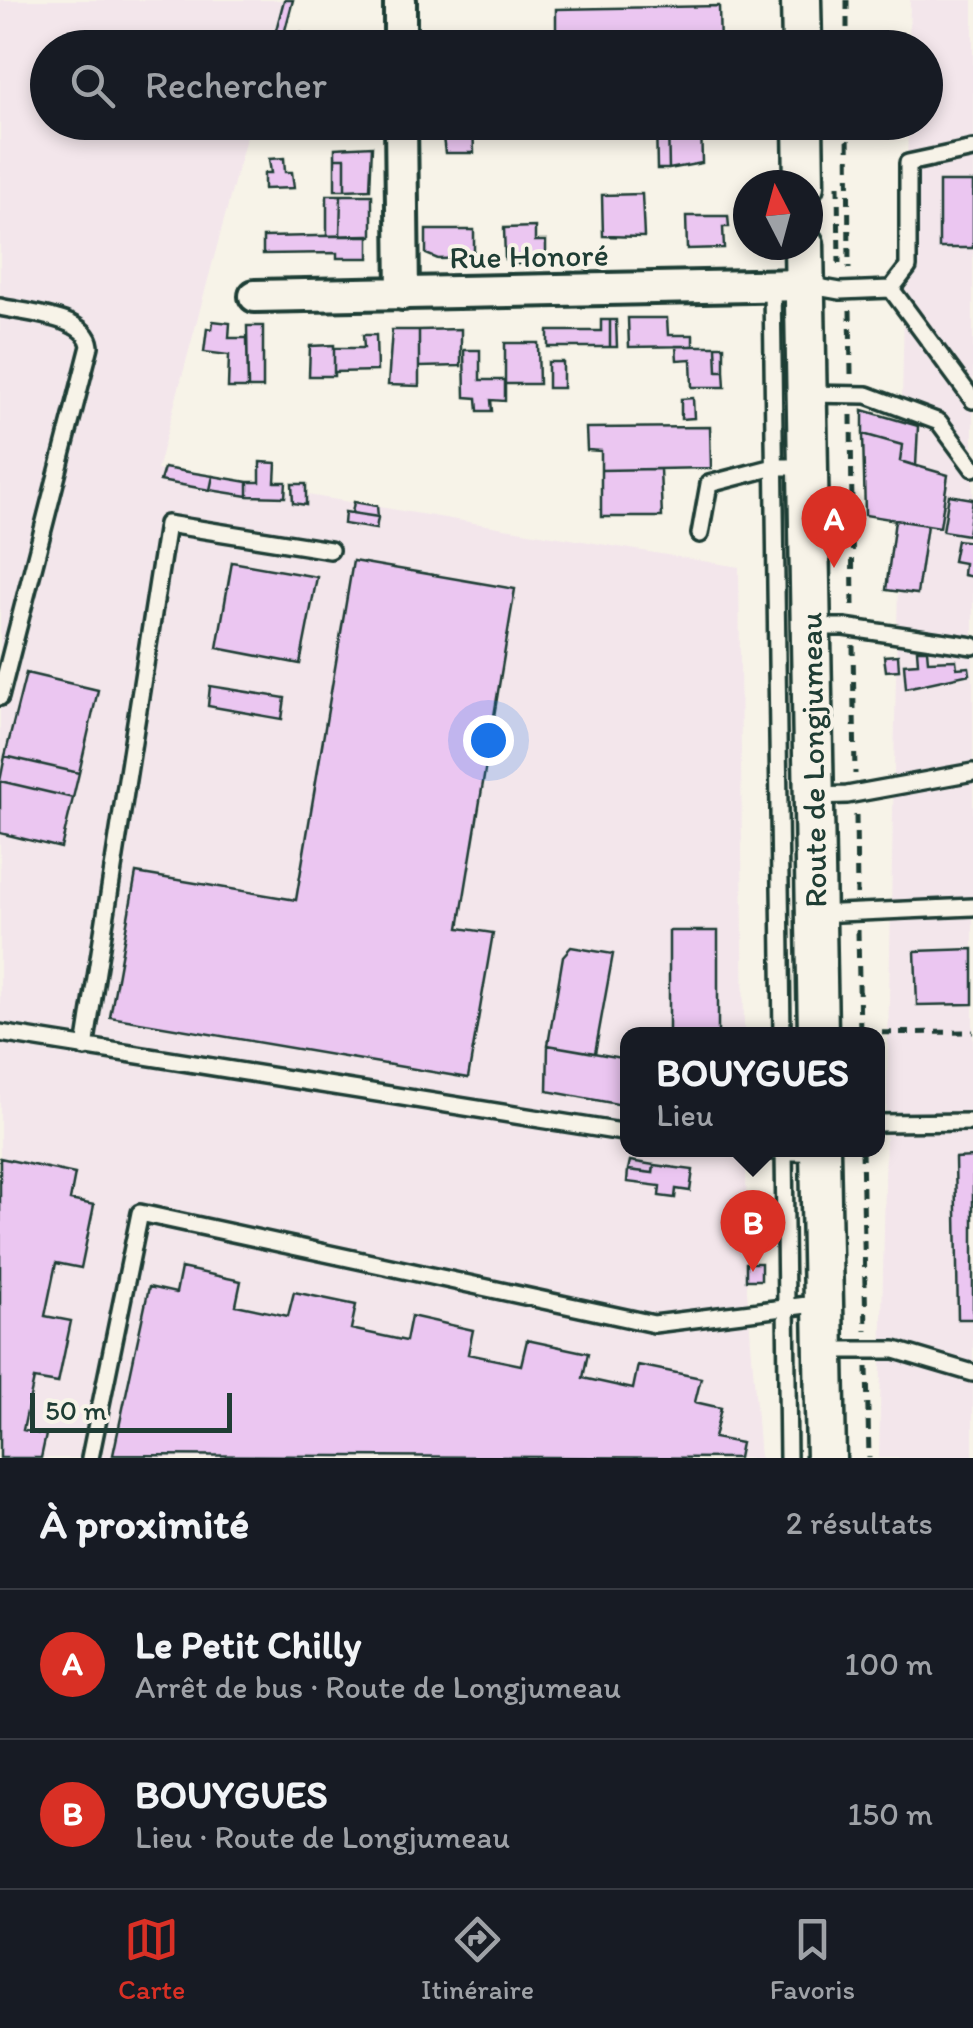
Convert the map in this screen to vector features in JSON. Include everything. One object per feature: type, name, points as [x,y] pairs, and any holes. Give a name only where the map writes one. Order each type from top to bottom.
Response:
[{"type":"street","points":[[400,0],[400,30]]},
{"type":"street","points":[[801,0],[802,30]]},
{"type":"street","points":[[401,140],[402,294]]},
{"type":"street","points":[[803,140],[804,170]]},
{"type":"street","name":"Route de Longjumeau","points":[[798,260],[788,286],[807,394],[791,467],[810,627],[816,914],[807,1027]]},
{"type":"street","name":"Rue Honoré","points":[[255,296],[788,286]]},
{"type":"street","points":[[803,1157],[823,1303],[826,1458]]},
{"type":"lane","points":[[891,289],[908,266],[908,163],[973,148]]},
{"type":"lane","points":[[806,1027],[788,286],[891,289]]},
{"type":"lane","points":[[891,289],[973,400]]},
{"type":"lane","points":[[0,308],[78,326],[89,337],[90,346],[0,696]]},
{"type":"lane","points":[[807,394],[866,396],[939,422],[973,468]]},
{"type":"lane","points":[[700,534],[709,484],[791,467]]},
{"type":"lane","points":[[86,1048],[167,524],[330,550]]},
{"type":"lane","points":[[810,627],[973,646]]},
{"type":"lane","points":[[812,796],[856,794],[973,772]]},
{"type":"lane","points":[[816,914],[973,908]]},
{"type":"lane","points":[[0,1033],[620,1132]]},
{"type":"lane","points":[[885,1123],[973,1122]]},
{"type":"lane","points":[[788,1458],[786,1308],[801,1157]]},
{"type":"lane","points":[[90,1458],[140,1213],[654,1324],[823,1303]]},
{"type":"lane","points":[[824,1350],[895,1350],[973,1373]]},
{"type":"path","points":[[847,0],[847,30]]},
{"type":"path","points":[[848,140],[860,1027]]},
{"type":"path","points":[[885,1034],[973,1032]]},
{"type":"path","points":[[862,1157],[869,1458]]},
{"type":"shaded area","points":[[0,0],[284,0],[276,30],[30,30],[30,140],[245,140],[157,470],[739,567],[744,1027],[620,1027],[620,1157],[746,1157],[747,1290],[760,1458],[0,1458]]},
{"type":"shaded area","points":[[910,0],[973,0],[973,1458],[879,1458],[908,140],[943,140],[943,30],[909,30]]},
{"type":"building","points":[[284,0],[293,0],[285,30],[276,30]]},
{"type":"building","points":[[719,6],[720,30],[556,30],[556,9]]},
{"type":"building","points":[[443,140],[474,140],[474,153],[445,153]]},
{"type":"building","points":[[656,140],[668,140],[669,169],[657,169]]},
{"type":"building","points":[[668,140],[701,140],[702,163],[669,169]]},
{"type":"building","points":[[372,146],[370,189],[345,190],[345,158],[335,158],[335,148]]},
{"type":"building","points":[[284,158],[285,172],[292,172],[294,188],[264,189],[264,173],[271,173],[269,159]]},
{"type":"building","points":[[335,158],[345,158],[345,190],[335,190]]},
{"type":"building","points":[[939,182],[973,182],[973,248],[939,248]]},
{"type":"building","points":[[642,194],[644,237],[603,236],[602,195]]},
{"type":"building","points":[[327,195],[341,195],[340,236],[327,236]]},
{"type":"building","points":[[341,195],[372,195],[372,236],[340,236]]},
{"type":"building","points":[[686,216],[728,216],[729,227],[723,227],[724,248],[687,249]]},
{"type":"building","points":[[535,227],[535,241],[546,241],[546,262],[524,258],[524,264],[514,264],[514,258],[505,259],[504,228]]},
{"type":"building","points":[[426,230],[474,230],[474,258],[438,259],[426,254]]},
{"type":"building","points":[[369,235],[369,258],[337,258],[337,253],[263,254],[263,237]]},
{"type":"building","points":[[628,318],[667,318],[668,335],[693,335],[693,346],[629,347]]},
{"type":"building","points":[[601,320],[610,320],[610,347],[548,347],[548,331],[601,331]]},
{"type":"building","points":[[610,320],[616,320],[617,347],[610,347]]},
{"type":"building","points":[[213,321],[230,323],[229,338],[247,338],[248,388],[228,388],[229,355],[204,352],[207,328],[212,329]]},
{"type":"building","points":[[247,326],[263,326],[263,388],[248,388]]},
{"type":"building","points":[[461,329],[461,366],[419,367],[419,330]]},
{"type":"building","points":[[392,330],[419,330],[419,386],[388,385]]},
{"type":"building","points":[[363,335],[376,335],[377,371],[334,372],[334,348],[364,348]]},
{"type":"building","points":[[505,343],[538,343],[539,384],[505,384]]},
{"type":"building","points":[[334,345],[334,376],[309,376],[310,346]]},
{"type":"building","points":[[676,346],[716,346],[717,371],[724,371],[725,387],[692,387],[691,359],[677,360]]},
{"type":"building","points":[[716,346],[724,346],[724,371],[717,371]]},
{"type":"building","points":[[464,350],[480,350],[480,380],[505,380],[505,401],[491,400],[492,411],[478,411],[477,398],[465,397]]},
{"type":"building","points":[[548,362],[563,362],[563,388],[548,388]]},
{"type":"building","points":[[693,398],[694,418],[681,419],[681,399]]},
{"type":"building","points":[[863,410],[918,426],[916,466],[900,461],[902,445],[863,434]]},
{"type":"building","points":[[710,427],[711,468],[601,470],[601,451],[587,450],[586,428]]},
{"type":"building","points":[[863,434],[902,445],[900,461],[948,475],[940,527],[865,515]]},
{"type":"building","points":[[260,462],[276,463],[275,482],[286,482],[285,497],[248,496],[248,482],[260,482]]},
{"type":"building","points":[[164,468],[213,476],[210,490],[160,481]]},
{"type":"building","points":[[660,469],[662,517],[601,517],[601,470]]},
{"type":"building","points":[[213,476],[248,482],[248,496],[210,490]]},
{"type":"building","points":[[292,484],[306,484],[306,505],[293,503]]},
{"type":"building","points":[[949,495],[973,499],[968,535],[943,531]]},
{"type":"building","points":[[354,502],[377,506],[378,517],[352,513]]},
{"type":"building","points":[[345,512],[378,517],[376,529],[344,524]]},
{"type":"building","points":[[895,520],[927,525],[917,594],[886,590]]},
{"type":"building","points":[[957,540],[973,542],[973,577],[963,575],[964,563],[953,561]]},
{"type":"building","points":[[353,561],[515,589],[459,928],[493,933],[468,1078],[110,1017],[136,873],[296,900]]},
{"type":"building","points":[[232,562],[317,577],[300,664],[217,648]]},
{"type":"building","points":[[917,650],[927,650],[928,661],[956,660],[957,668],[969,667],[970,674],[906,688],[904,664],[918,663]]},
{"type":"building","points":[[898,655],[899,670],[886,671],[884,656]]},
{"type":"building","points":[[26,673],[98,690],[79,773],[5,756]]},
{"type":"building","points":[[210,686],[285,698],[282,719],[208,706]]},
{"type":"building","points":[[5,756],[79,773],[73,798],[0,781]]},
{"type":"building","points":[[0,781],[73,798],[61,848],[0,833]]},
{"type":"building","points":[[669,931],[718,931],[718,1027],[669,1027]]},
{"type":"building","points":[[571,947],[613,954],[595,1053],[548,1045],[563,956]]},
{"type":"building","points":[[973,949],[973,1004],[917,1005],[915,951]]},
{"type":"building","points":[[548,1045],[620,1058],[620,1105],[547,1091]]},
{"type":"building","points":[[973,1157],[973,1319],[958,1319],[955,1158]]},
{"type":"building","points":[[0,1158],[75,1174],[70,1200],[94,1205],[81,1268],[56,1263],[45,1316],[71,1321],[58,1383],[34,1379],[23,1430],[46,1435],[41,1458],[0,1458]]},
{"type":"building","points":[[630,1161],[654,1165],[653,1173],[628,1170]]},
{"type":"building","points":[[654,1165],[693,1170],[690,1191],[676,1189],[675,1198],[659,1196],[660,1186],[627,1182],[628,1170],[653,1173]]},
{"type":"building","points":[[746,1263],[761,1263],[761,1280],[746,1280]]},
{"type":"building","points":[[181,1268],[241,1281],[236,1305],[288,1316],[294,1292],[356,1305],[351,1329],[406,1341],[411,1316],[473,1330],[468,1354],[521,1365],[527,1340],[588,1353],[583,1378],[633,1389],[638,1365],[701,1378],[695,1402],[721,1408],[714,1438],[741,1443],[738,1458],[113,1455],[149,1287],[176,1293]]},
{"type":"place","name":"Le Petit Chilly","points":[[834,568]]},
{"type":"place","name":"BOUYGUES","points":[[753,1272]]}]
